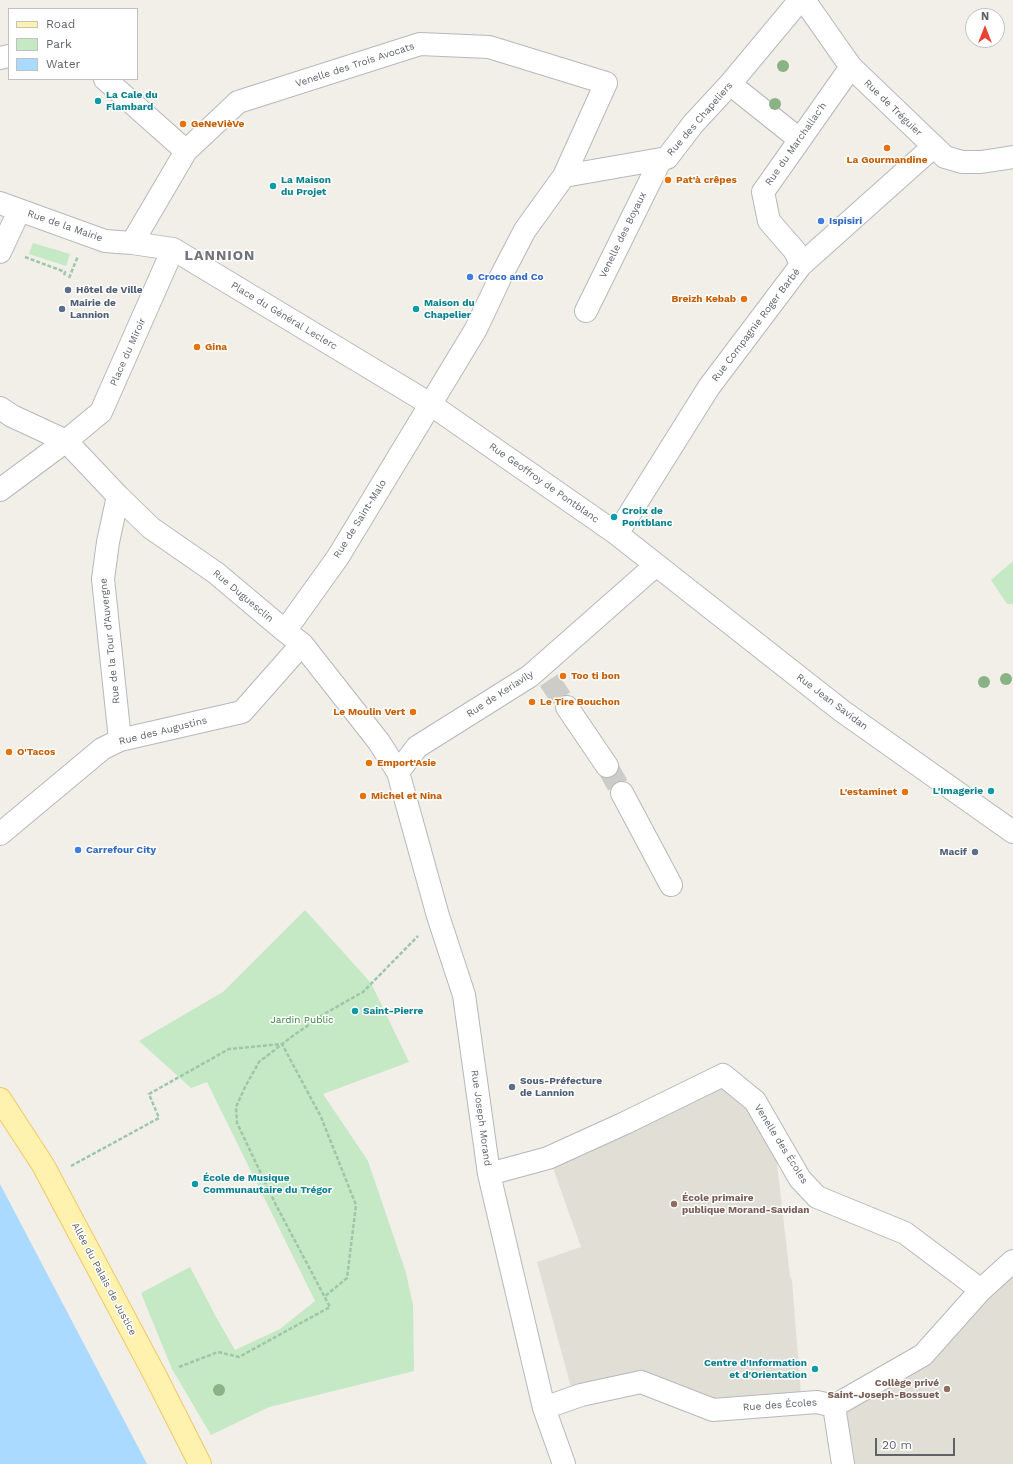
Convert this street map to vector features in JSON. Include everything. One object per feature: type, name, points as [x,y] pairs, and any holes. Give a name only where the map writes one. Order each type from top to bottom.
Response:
[{"type":"main road","name":"Allée du Palais de Justice","points":[[0,1099],[43,1165],[156,1377],[200,1464]]},
{"type":"street","name":"Rue des Chapeliers","points":[[564,176],[667,158],[693,124],[730,84],[800,0]]},
{"type":"street","name":"Rue de Tréguier","points":[[804,0],[851,67],[945,157],[962,162],[981,162],[1013,157]]},
{"type":"street","name":"Venelle des Trois Avocats","points":[[132,243],[186,151],[238,102],[420,44],[489,47],[606,83],[564,176]]},
{"type":"street","name":"Rue du Marchallac'h","points":[[802,265],[795,251],[769,221],[763,192],[851,67]]},
{"type":"street","points":[[106,80],[186,151]]},
{"type":"street","points":[[730,84],[799,139]]},
{"type":"street","name":"Rue Compagnie Roger Barbé","points":[[617,534],[709,387],[802,265],[933,147]]},
{"type":"street","name":"Venelle des Boyaux","points":[[586,311],[661,159]]},
{"type":"street","points":[[430,404],[476,328],[525,230],[564,176]]},
{"type":"street","points":[[0,252],[9,207]]},
{"type":"street","name":"Rue de la Mairie","points":[[9,207],[105,240],[132,243]]},
{"type":"street","name":"Place du Général Leclerc","points":[[132,243],[173,250],[430,404]]},
{"type":"street","name":"Place du Miroir","points":[[0,490],[66,442],[101,412],[173,250]]},
{"type":"street","name":"Rue Geoffroy de Pontblanc","points":[[430,404],[617,534],[656,565]]},
{"type":"street","name":"Rue de Saint-Malo","points":[[294,638],[338,557],[430,404]]},
{"type":"street","points":[[0,408],[12,416],[66,442]]},
{"type":"street","name":"Rue Duguesclin","points":[[66,442],[151,528],[216,573],[294,638],[379,742],[398,772]]},
{"type":"street","name":"Rue de la Tour d'Auvergne","points":[[118,496],[102,579],[120,740]]},
{"type":"street","name":"Rue de Keriavily","points":[[398,772],[417,747],[530,676],[544,674],[656,565]]},
{"type":"street","name":"Rue Jean Savidan","points":[[656,565],[842,711],[1013,832]]},
{"type":"street","name":"Rue des Augustins","points":[[0,834],[102,749],[120,740],[242,712],[294,638]]},
{"type":"street","points":[[567,707],[607,766]]},
{"type":"street","name":"Rue Joseph Morand","points":[[398,772],[438,916],[464,995],[489,1174],[544,1408],[564,1464]]},
{"type":"street","points":[[622,793],[671,885]]},
{"type":"street","name":"Venelle des Écoles","points":[[489,1174],[548,1158],[625,1123],[723,1075],[754,1101],[800,1179],[817,1197],[905,1233],[981,1290]]},
{"type":"street","points":[[844,1464],[834,1406],[923,1355],[981,1290],[1013,1261]]},
{"type":"street","name":"Rue des Écoles","points":[[544,1408],[580,1395],[641,1382],[713,1410],[816,1402],[834,1406]]},
{"type":"path","points":[[21,255],[65,272],[64,276]]},
{"type":"path","points":[[69,278],[77,258]]},
{"type":"path","points":[[172,1369],[218,1352],[239,1356],[330,1307],[276,1205],[237,1122],[236,1107],[259,1062],[324,1014],[363,992],[438,916]]},
{"type":"path","points":[[67,1168],[159,1118],[149,1094],[229,1049],[282,1044]]},
{"type":"path","points":[[282,1044],[321,1117],[356,1205],[347,1278],[324,1297]]},
{"type":"shaded area","name":"École primaire publique Morand-Savidan","points":[[723,1081],[751,1102],[775,1147],[790,1276],[792,1281],[801,1395],[714,1406],[641,1377],[572,1391],[537,1262],[581,1247],[551,1162]]},
{"type":"shaded area","name":"Collège privé Saint-Joseph-Bossuet","points":[[1013,1270],[1013,1464],[849,1464],[840,1413]]},
{"type":"green space","points":[[33,243],[70,254],[66,266],[29,254]]},
{"type":"green space","points":[[1013,561],[1013,604],[1007,604],[991,580]]},
{"type":"green space","name":"Jardin Public","points":[[305,910],[371,983],[409,1062],[323,1094],[368,1161],[406,1273],[413,1305],[414,1371],[269,1407],[211,1435],[172,1369],[141,1293],[190,1267],[235,1350],[280,1329],[315,1301],[207,1082],[191,1088],[139,1041],[223,992]]},
{"type":"water","points":[[0,1184],[147,1464],[0,1464]]},
{"type":"tunnel","points":[[549,680],[567,707]]},
{"type":"tunnel","points":[[607,766],[622,793]]},
{"type":"place","name":"La Cale du Flambard","points":[[98,101]]},
{"type":"place","name":"GeNeVièVe","points":[[183,124]]},
{"type":"place","name":"La Gourmandine","points":[[887,148]]},
{"type":"place","name":"Pat'à crêpes","points":[[668,180]]},
{"type":"place","name":"La Maison du Projet","points":[[273,186]]},
{"type":"place","name":"Ispisiri","points":[[821,221]]},
{"type":"place","name":"Croco and Co","points":[[470,277]]},
{"type":"place","name":"Hôtel de Ville","points":[[68,290]]},
{"type":"place","name":"Breizh Kebab","points":[[744,299]]},
{"type":"place","name":"Mairie de Lannion","points":[[62,309]]},
{"type":"place","name":"Maison du Chapelier","points":[[416,309]]},
{"type":"place","name":"Gina","points":[[197,347]]},
{"type":"place","name":"Croix de Pontblanc","points":[[614,517]]},
{"type":"place","name":"Too ti bon","points":[[563,676]]},
{"type":"place","name":"Le Tire Bouchon","points":[[532,702]]},
{"type":"place","name":"Le Moulin Vert","points":[[413,712]]},
{"type":"place","name":"O'Tacos","points":[[9,752]]},
{"type":"place","name":"Emport'Asie","points":[[369,763]]},
{"type":"place","name":"L'Imagerie","points":[[991,791]]},
{"type":"place","name":"L'estaminet","points":[[905,792]]},
{"type":"place","name":"Michel et Nina","points":[[363,796]]},
{"type":"place","name":"Carrefour City","points":[[78,850]]},
{"type":"place","name":"Macif","points":[[975,852]]},
{"type":"place","name":"Saint-Pierre","points":[[355,1011]]},
{"type":"place","name":"Sous-Préfecture de Lannion","points":[[512,1087]]},
{"type":"place","name":"École de Musique Communautaire du Trégor","points":[[195,1184]]},
{"type":"place","name":"École primaire publique Morand-Savidan","points":[[674,1204]]},
{"type":"place","name":"Centre d'Information et d'Orientation","points":[[815,1369]]},
{"type":"place","name":"Collège privé Saint-Joseph-Bossuet","points":[[947,1389]]},
{"type":"district","name":"LANNION","points":[[220,256]]}]
